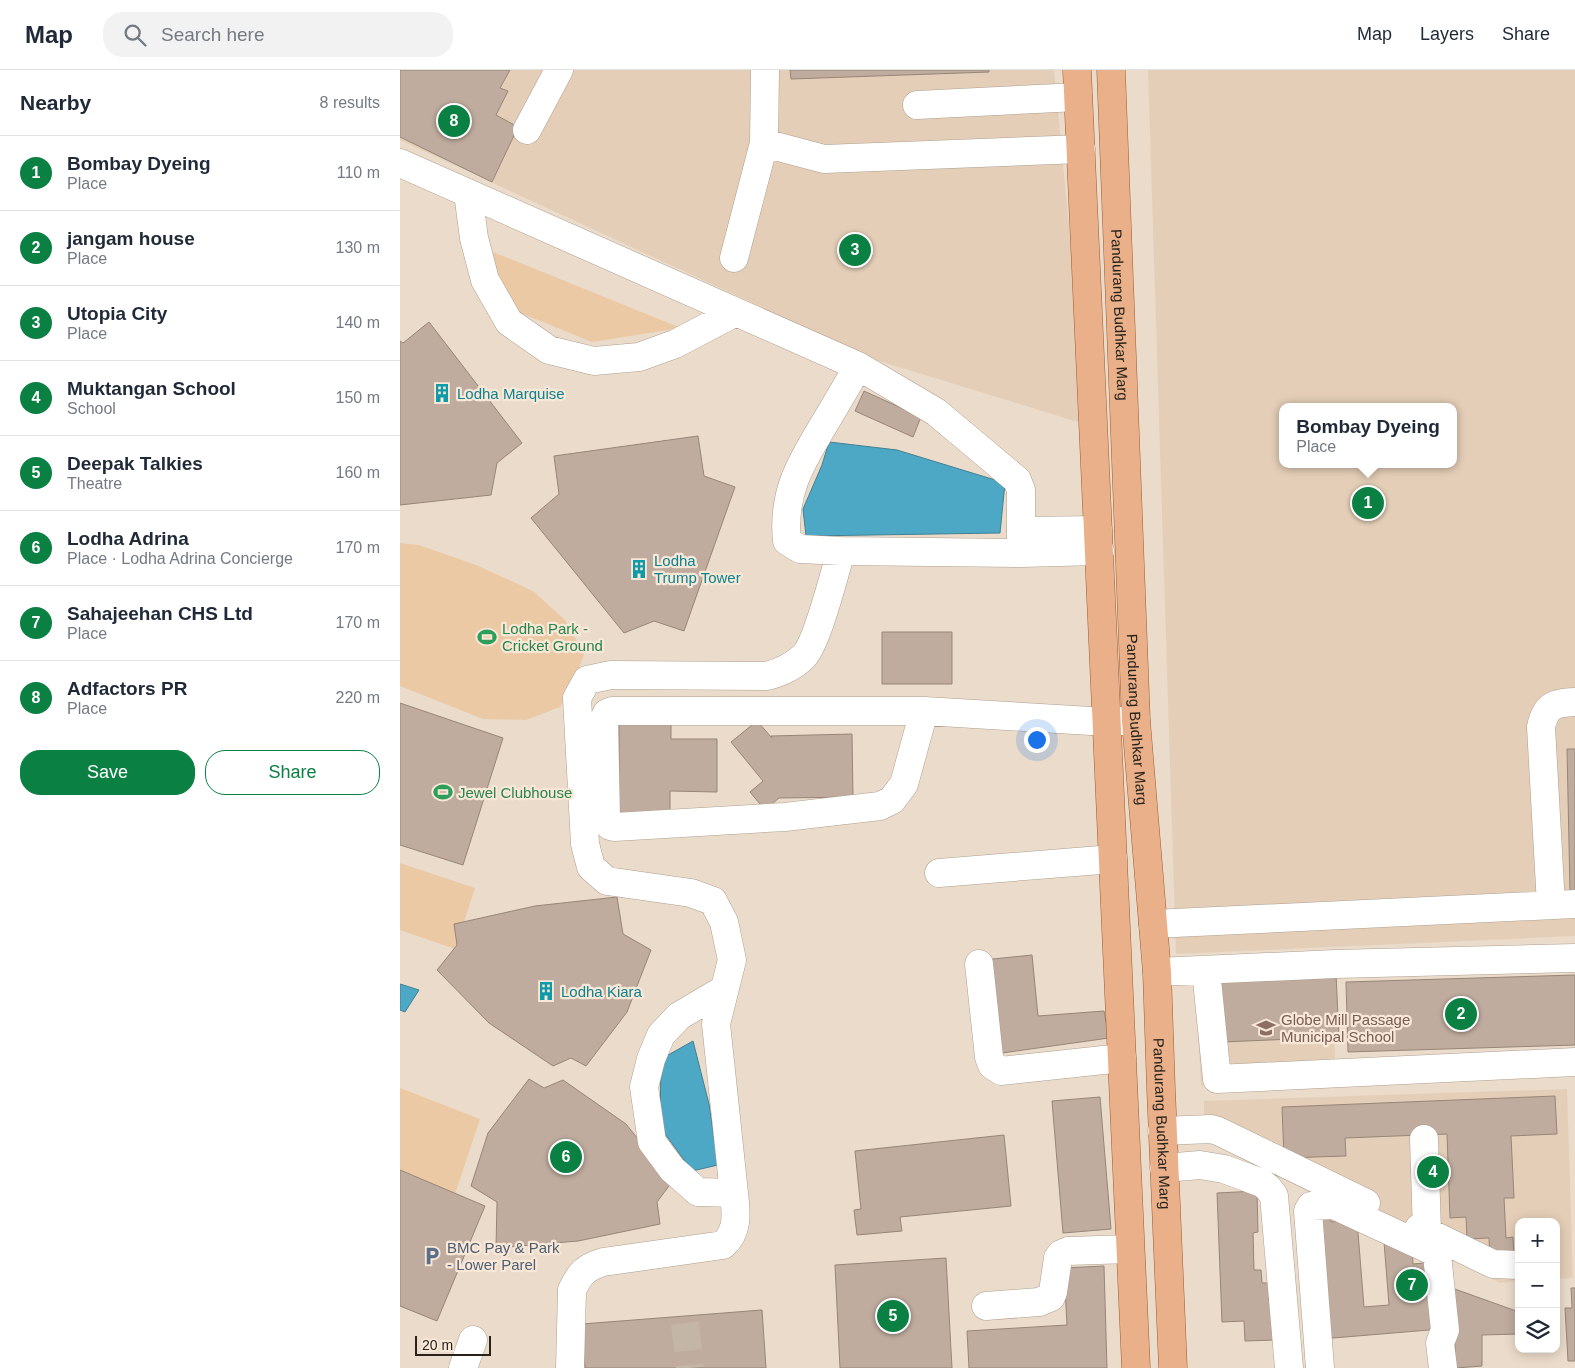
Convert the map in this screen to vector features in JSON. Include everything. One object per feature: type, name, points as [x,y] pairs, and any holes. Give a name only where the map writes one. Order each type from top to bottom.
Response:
[{"type":"main road","name":"Pandurang Budhkar Marg","points":[[1077,70],[1136,1368]]},
{"type":"main road","name":"Pandurang Budhkar Marg","points":[[1112,70],[1136,721],[1158,972],[1162,1131],[1173,1368]]},
{"type":"main road","points":[[1087,290],[1120,288]]},
{"type":"street","points":[[527,130],[558,70]]},
{"type":"street","points":[[734,258],[764,143],[765,70]]},
{"type":"street","points":[[917,105],[1078,97]]},
{"type":"street","points":[[764,143],[824,159],[1081,149]]},
{"type":"street","points":[[400,163],[858,366],[936,412],[1017,480],[1021,490],[1021,542]]},
{"type":"street","points":[[468,193],[474,238],[485,280],[509,322],[549,350],[594,361],[639,357],[675,344],[736,312]]},
{"type":"street","points":[[858,366],[800,464],[790,492],[785,523],[787,541],[800,549],[842,551],[1099,540]]},
{"type":"street","points":[[728,1193],[698,1192],[672,1169],[652,1142],[644,1087],[651,1059],[662,1035],[680,1016],[713,997],[732,960],[724,922],[713,902],[691,893],[607,881],[591,867],[585,844],[577,698],[587,680],[611,675],[768,676],[784,672],[806,655],[842,551]]},
{"type":"street","points":[[1153,924],[1563,904],[1541,727],[1544,713],[1556,703],[1575,702]]},
{"type":"street","points":[[924,711],[904,784],[892,800],[880,806],[785,817],[614,827],[610,826],[606,818],[604,719],[607,713],[612,711],[924,711],[1106,722],[1136,721]]},
{"type":"street","points":[[939,873],[1113,859]]},
{"type":"street","points":[[1158,972],[1335,964],[1575,958]]},
{"type":"street","points":[[979,964],[989,1057],[992,1065],[1001,1070],[1122,1058]]},
{"type":"street","points":[[1206,970],[1217,1079],[1575,1062]]},
{"type":"street","points":[[570,1368],[572,1290],[577,1279],[588,1268],[603,1262],[724,1245],[730,1239],[734,1230],[736,1215],[728,1193],[713,997]]},
{"type":"street","points":[[1162,1131],[1211,1129],[1218,1131],[1493,1264],[1515,1265]]},
{"type":"street","points":[[1424,1139],[1427,1232]]},
{"type":"street","points":[[1164,1168],[1200,1165],[1224,1169],[1262,1183],[1274,1196],[1289,1368]]},
{"type":"street","points":[[1320,1368],[1308,1211],[1311,1206],[1331,1205],[1433,1251],[1437,1255],[1445,1330],[1440,1343],[1443,1368]]},
{"type":"street","points":[[986,1306],[1038,1302],[1050,1297],[1053,1292],[1058,1258],[1061,1254],[1068,1252],[1130,1250]]},
{"type":"street","points":[[463,1368],[473,1340]]},
{"type":"shaded area","points":[[400,70],[1054,70],[1088,425],[876,360],[400,140]]},
{"type":"shaded area","points":[[1148,70],[1575,70],[1575,936],[1176,954]]},
{"type":"shaded area","points":[[488,250],[681,328],[592,342],[511,309]]},
{"type":"shaded area","name":"Lodha Park - Cricket Ground","points":[[400,543],[419,545],[476,565],[533,591],[565,620],[584,654],[574,683],[560,707],[526,720],[483,719],[400,686]]},
{"type":"shaded area","points":[[400,863],[475,888],[455,949],[400,930]]},
{"type":"shaded area","name":"Globe Mill Passage Municipal School","points":[[1331,969],[1336,1079],[1201,1086],[1195,976]]},
{"type":"shaded area","points":[[400,1088],[480,1119],[440,1239],[400,1222]]},
{"type":"shaded area","points":[[1567,1089],[1573,1278],[1560,1279],[1560,1218],[1515,1218],[1515,1281],[1500,1283],[1204,1122],[1204,1101]]},
{"type":"water","points":[[829,442],[897,450],[1005,483],[1000,533],[806,536],[803,509],[822,465]]},
{"type":"water","points":[[400,984],[419,990],[405,1012],[400,1010]]},
{"type":"water","points":[[693,1041],[709,1104],[718,1165],[692,1171],[660,1127],[661,1059]]},
{"type":"building","points":[[400,70],[510,70],[500,88],[508,91],[496,115],[518,127],[492,182],[400,137]]},
{"type":"building","points":[[790,70],[989,70],[989,72],[791,79]]},
{"type":"building","name":"Lodha Marquise","points":[[429,322],[522,443],[497,463],[491,495],[400,505],[400,341],[403,343]]},
{"type":"building","points":[[864,391],[921,417],[913,437],[855,411]]},
{"type":"building","name":"Lodha Trump Tower","points":[[698,436],[704,476],[735,487],[684,631],[654,621],[624,633],[531,518],[559,494],[554,456]]},
{"type":"building","points":[[882,632],[952,632],[952,684],[882,684]]},
{"type":"building","name":"Jewel Clubhouse","points":[[400,703],[503,738],[463,865],[400,845]]},
{"type":"building","points":[[619,719],[671,720],[671,739],[717,739],[717,792],[670,791],[670,814],[619,814]]},
{"type":"building","points":[[757,721],[772,738],[771,736],[852,734],[853,797],[779,798],[765,810],[750,792],[763,781],[731,742]]},
{"type":"building","points":[[1567,749],[1575,749],[1575,890],[1570,891]]},
{"type":"building","name":"Lodha Kiara","points":[[617,897],[623,934],[651,950],[627,1012],[586,1066],[571,1058],[553,1066],[489,1023],[437,970],[457,945],[454,924],[535,906]]},
{"type":"building","points":[[1032,955],[1038,1016],[1104,1011],[1109,1038],[995,1054],[983,960]]},
{"type":"building","points":[[1336,974],[1339,1037],[1223,1042],[1220,979]]},
{"type":"building","points":[[1575,975],[1575,1045],[1348,1052],[1346,982]]},
{"type":"building","points":[[529,1079],[544,1088],[563,1080],[626,1124],[672,1182],[657,1202],[660,1224],[578,1241],[496,1248],[497,1202],[471,1186],[488,1133]]},
{"type":"building","points":[[1555,1096],[1557,1134],[1511,1136],[1514,1198],[1504,1198],[1506,1238],[1513,1237],[1514,1257],[1490,1258],[1489,1238],[1467,1239],[1466,1217],[1450,1218],[1447,1134],[1345,1138],[1346,1156],[1284,1158],[1282,1107]]},
{"type":"building","points":[[1100,1097],[1111,1229],[1063,1233],[1052,1101]]},
{"type":"building","points":[[1004,1135],[1011,1206],[900,1217],[902,1231],[857,1235],[854,1210],[861,1209],[855,1151]]},
{"type":"building","name":"BMC Pay & Park - Lower Parel","points":[[400,1170],[485,1206],[437,1321],[400,1306]]},
{"type":"building","points":[[1257,1191],[1258,1232],[1253,1233],[1254,1270],[1261,1270],[1262,1283],[1268,1283],[1269,1301],[1275,1300],[1276,1340],[1245,1341],[1244,1321],[1222,1322],[1217,1193]]},
{"type":"building","points":[[1331,1208],[1331,1222],[1357,1220],[1364,1307],[1389,1305],[1384,1242],[1412,1243],[1413,1264],[1435,1262],[1441,1329],[1321,1339],[1311,1210]]},
{"type":"building","points":[[946,1258],[952,1368],[840,1368],[835,1265]]},
{"type":"building","points":[[1104,1266],[1107,1368],[969,1368],[967,1331],[1067,1325],[1064,1268]]},
{"type":"building","points":[[1452,1288],[1515,1311],[1515,1334],[1482,1335],[1482,1366],[1456,1368]]},
{"type":"building","points":[[1571,1288],[1575,1288],[1575,1361],[1568,1361],[1565,1308],[1572,1308]]},
{"type":"building","points":[[762,1310],[766,1368],[585,1368],[582,1324]]},
{"type":"tunnel","points":[[685,1323],[690,1368]]},
{"type":"place","name":"Adfactors PR","points":[[454,121]]},
{"type":"place","name":"Utopia City","points":[[855,250]]},
{"type":"place","name":"Lodha Marquise","points":[[442,393]]},
{"type":"place","name":"Bombay Dyeing","points":[[1368,503]]},
{"type":"place","name":"Lodha Trump Tower","points":[[639,569]]},
{"type":"place","name":"Lodha Park - Cricket Ground","points":[[487,637]]},
{"type":"place","name":"Jewel Clubhouse","points":[[443,792]]},
{"type":"place","name":"Lodha Kiara","points":[[546,991]]},
{"type":"place","name":"jangam house","points":[[1461,1014]]},
{"type":"place","name":"Globe Mill Passage Municipal School","points":[[1266,1028]]},
{"type":"place","name":"Lodha Adrina","points":[[566,1157]]},
{"type":"place","name":"Muktangan School","points":[[1433,1172]]},
{"type":"place","name":"BMC Pay & Park - Lower Parel","points":[[432,1256]]},
{"type":"place","name":"Sahajeehan CHS Ltd","points":[[1412,1285]]},
{"type":"place","name":"Deepak Talkies","points":[[893,1316]]}]
